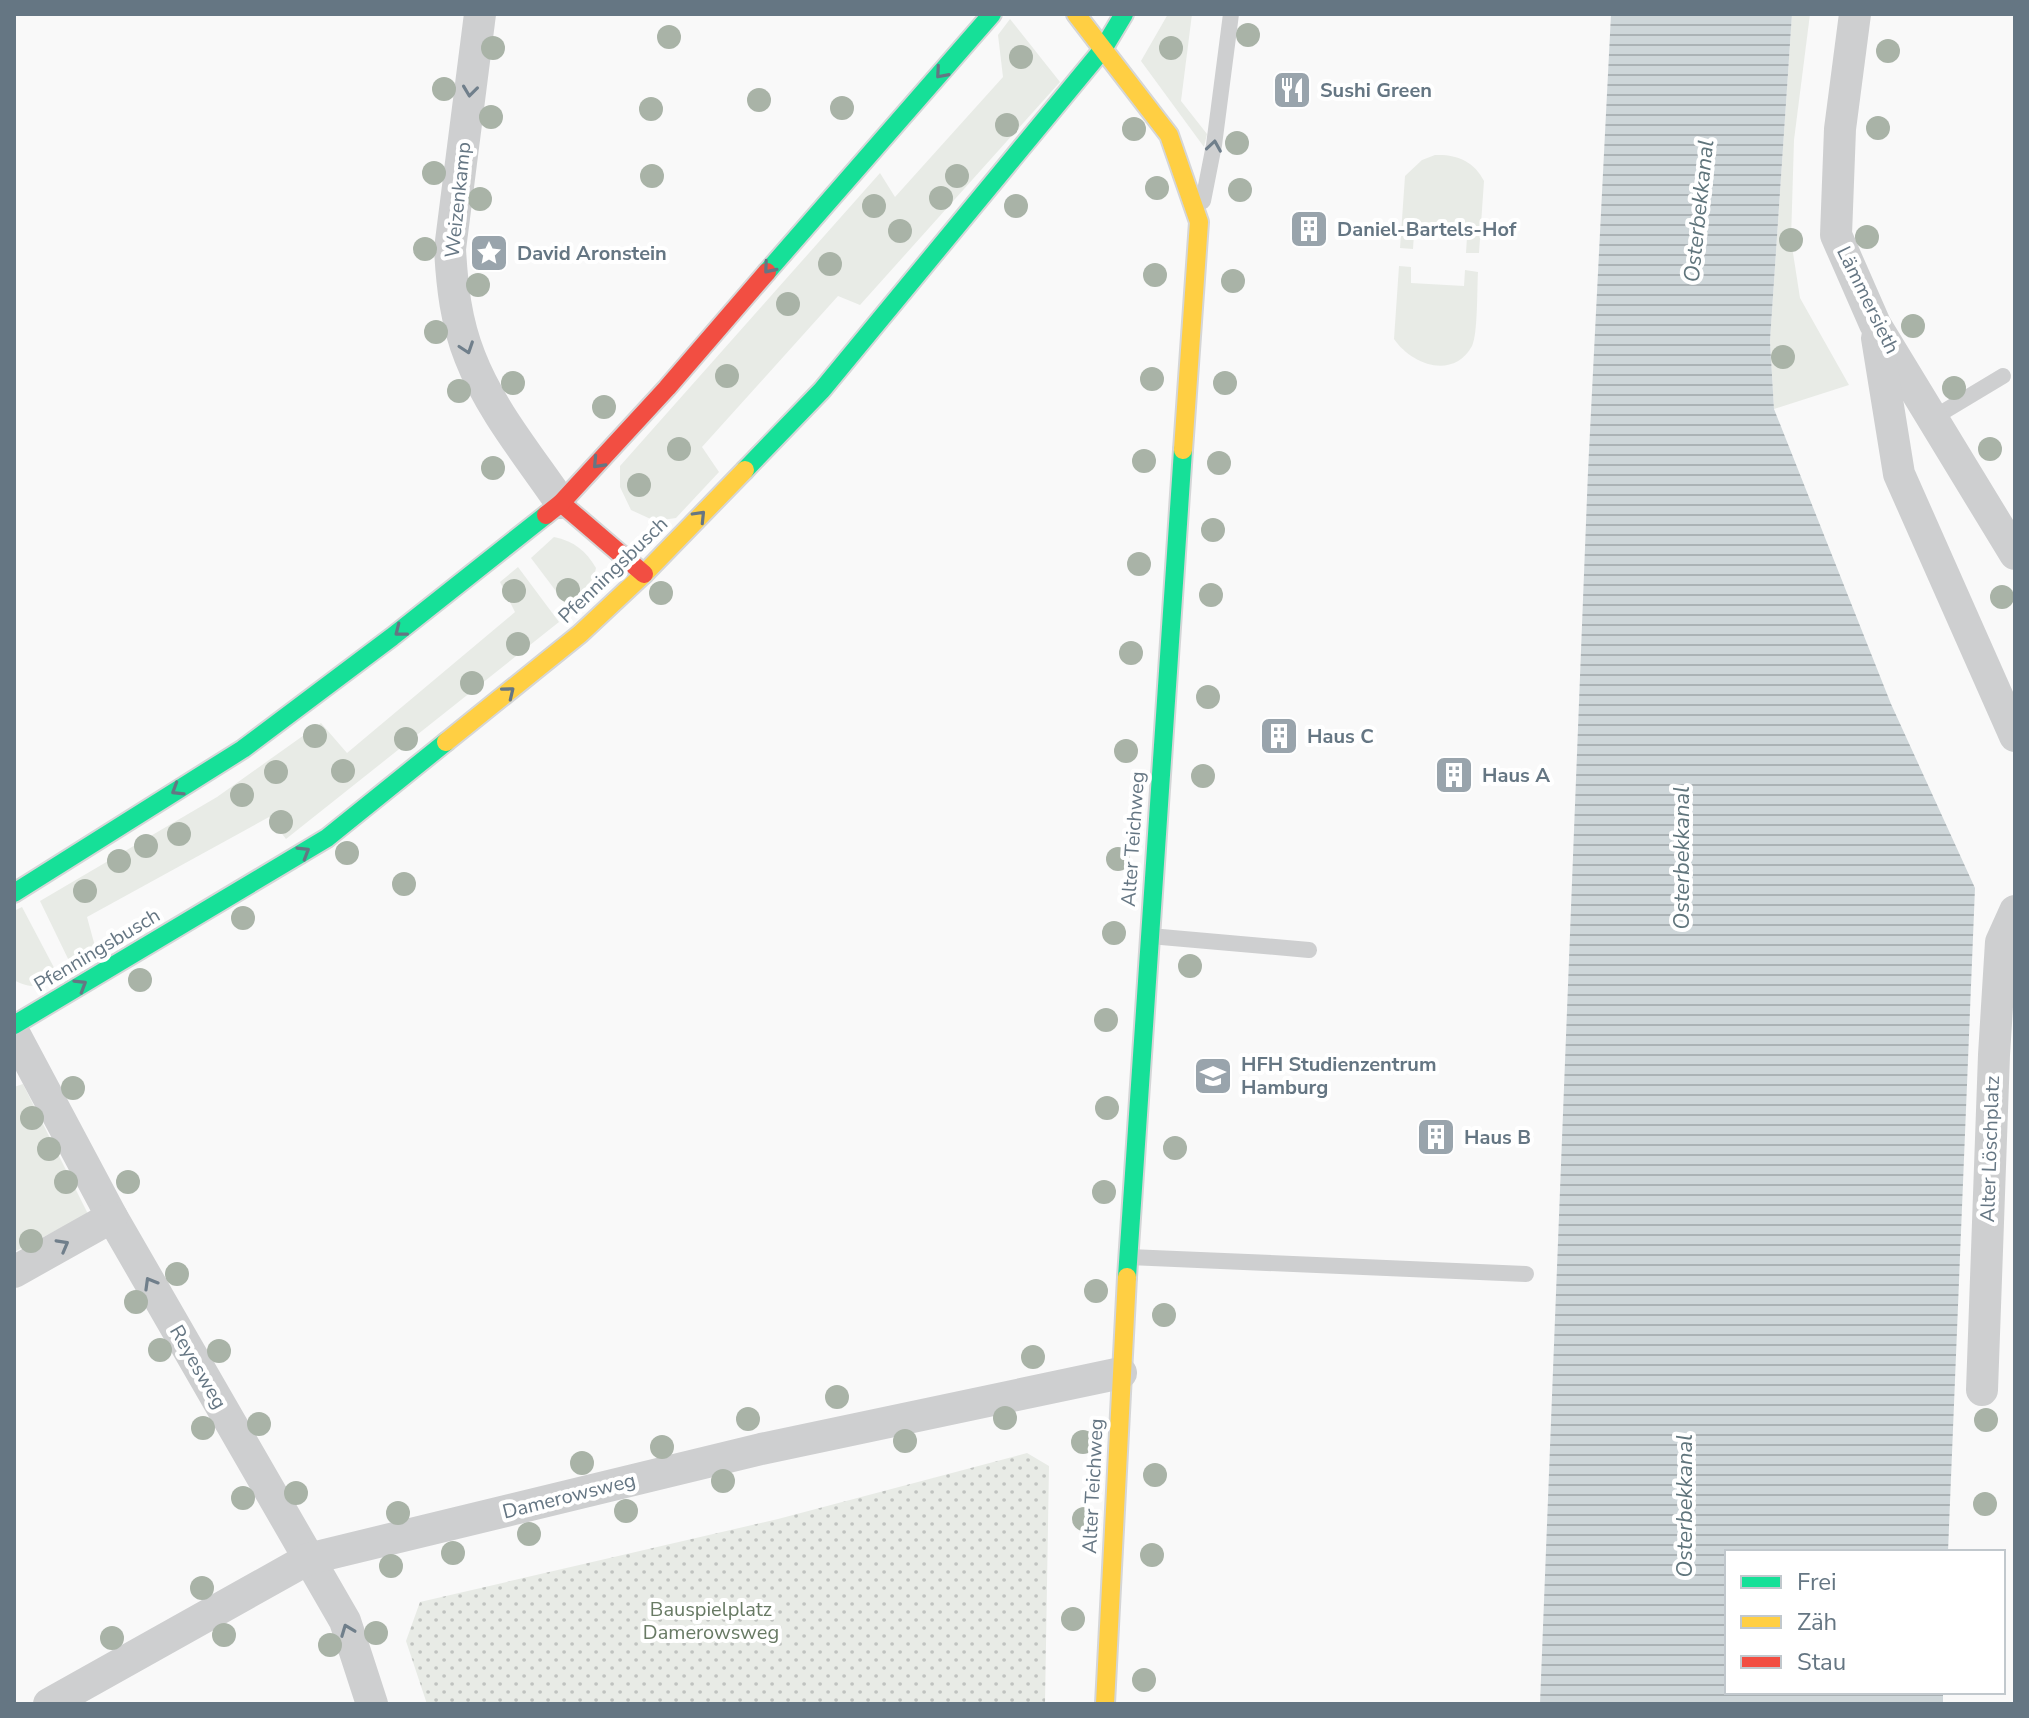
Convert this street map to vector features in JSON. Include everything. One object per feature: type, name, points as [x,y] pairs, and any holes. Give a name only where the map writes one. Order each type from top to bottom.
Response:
[{"type":"street","name":"Weizenkamp","points":[[480,14],[450,249],[452,283],[459,323],[471,359],[499,411],[561,503]]},
{"type":"street","points":[[14,893],[243,749],[392,637],[561,503],[667,388],[992,14]]},
{"type":"street","name":"Alter Teichweg","points":[[1076,14],[1169,135],[1199,222],[1128,1257],[1105,1704]]},
{"type":"street","name":"Pfenningsbusch","points":[[14,1025],[327,838],[580,634],[644,574],[822,390],[1103,49],[1124,14]]},
{"type":"street","name":"Lämmersieth","points":[[1855,14],[1840,129],[1836,235],[1875,324],[2015,554]]},
{"type":"street","points":[[1875,324],[1899,474],[2015,736]]},
{"type":"street","points":[[561,503],[644,574]]},
{"type":"street","name":"Alter Löschplatz","points":[[1982,1390],[2001,942],[2015,911]]},
{"type":"street","name":"Reyesweg","points":[[14,1033],[112,1217],[345,1621],[372,1704]]},
{"type":"street","points":[[14,1272],[112,1217]]},
{"type":"street","name":"Damerowsweg","points":[[49,1704],[308,1559],[761,1449],[1121,1373]]},
{"type":"lane","points":[[1199,222],[1214,145],[1231,14]]},
{"type":"lane","points":[[1933,418],[2003,376]]},
{"type":"lane","points":[[1149,935],[1309,950]]},
{"type":"lane","points":[[1128,1257],[1526,1274]]},
{"type":"green space","points":[[1168,14],[1192,14],[1181,101],[1207,134],[1204,147],[1141,61]]},
{"type":"green space","points":[[1792,14],[1810,14],[1794,140],[1791,240],[1800,298],[1849,385],[1774,409],[1770,341]]},
{"type":"green space","points":[[1010,19],[1060,82],[860,305],[838,296],[702,447],[719,472],[676,518],[655,521],[631,510],[620,487],[620,466],[880,173],[895,197],[1003,77],[998,35]]},
{"type":"green space","points":[[1435,155],[1464,160],[1475,168],[1484,181],[1479,253],[1466,253],[1467,237],[1414,234],[1413,249],[1400,248],[1405,176],[1422,160]]},
{"type":"green space","points":[[1399,266],[1411,267],[1411,283],[1464,286],[1465,270],[1478,272],[1474,340],[1464,357],[1444,366],[1433,365],[1411,356],[1394,339]]},
{"type":"green space","points":[[554,537],[579,548],[596,568],[591,589],[571,611],[531,558]]},
{"type":"green space","points":[[518,567],[559,622],[286,839],[269,817],[87,917],[96,950],[72,967],[40,901],[217,797],[321,723],[347,753],[515,612],[500,582]]},
{"type":"green space","points":[[22,907],[60,979],[37,986],[14,980],[14,911]]},
{"type":"green space","points":[[23,1084],[88,1214],[14,1252],[14,1087]]},
{"type":"green space","name":"Bauspielplatz Damerowsweg","points":[[1027,1453],[1049,1466],[1045,1704],[427,1704],[406,1641],[420,1602],[778,1519]]},
{"type":"water","name":"Osterbekkanal","points":[[1611,14],[1792,14],[1770,341],[1774,409],[1891,704],[1975,888],[1948,1550],[1725,1550],[1725,1694],[1943,1694],[1943,1704],[1540,1704],[1588,471]]},
{"type":"traffic: fast","points":[[767,272],[992,14]]},
{"type":"traffic: fast","points":[[745,470],[822,390],[1103,49],[1124,14]]},
{"type":"traffic: fast","points":[[1127,1277],[1183,450]]},
{"type":"traffic: fast","points":[[14,893],[243,749],[392,637],[546,515]]},
{"type":"traffic: fast","points":[[14,1025],[327,838],[446,742]]},
{"type":"traffic: slow","points":[[1076,14],[1169,135],[1199,222],[1183,450]]},
{"type":"traffic: slow","points":[[446,742],[580,634],[644,574],[745,470]]},
{"type":"traffic: slow","points":[[1105,1704],[1127,1277]]},
{"type":"traffic: jam","points":[[546,515],[561,503],[667,388],[767,272]]},
{"type":"traffic: jam","points":[[561,503],[644,574]]},
{"type":"place","name":"Sushi Green","points":[[1292,90]]},
{"type":"place","name":"Daniel-Bartels-Hof","points":[[1309,229]]},
{"type":"place","name":"David Aronstein","points":[[489,253]]},
{"type":"place","name":"Haus C","points":[[1279,736]]},
{"type":"place","name":"Haus A","points":[[1454,775]]},
{"type":"place","name":"HFH Studienzentrum Hamburg","points":[[1213,1076]]},
{"type":"place","name":"Haus B","points":[[1436,1137]]}]
